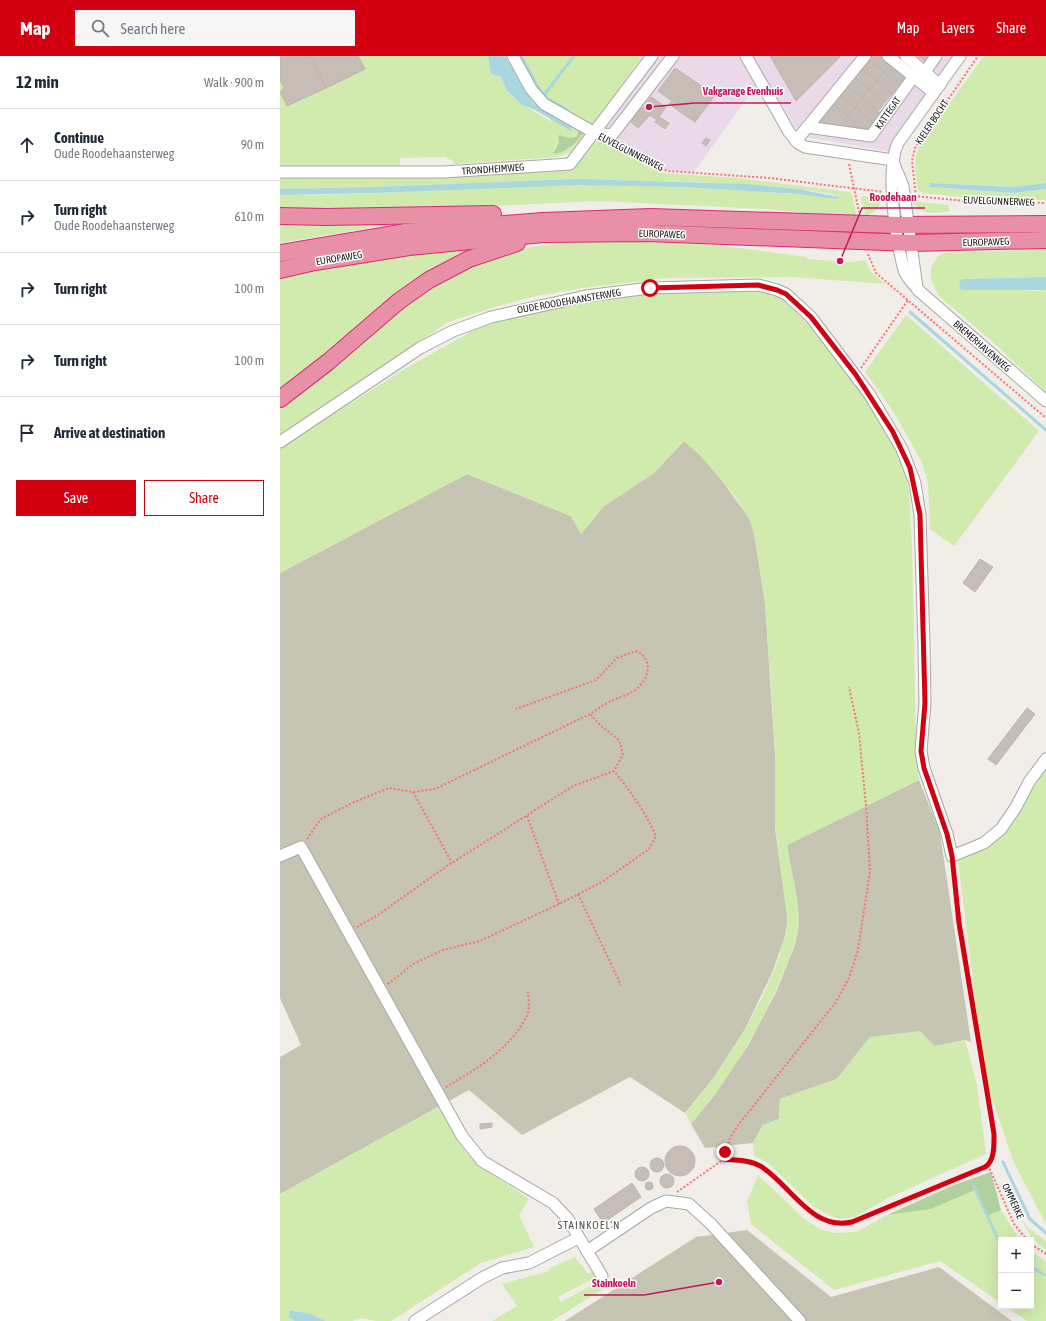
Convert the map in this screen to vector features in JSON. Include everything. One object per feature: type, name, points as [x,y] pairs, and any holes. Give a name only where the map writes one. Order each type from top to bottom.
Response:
[{"type":"highway","points":[[280,216],[365,217],[510,213],[574,220]]},
{"type":"highway","name":"EUROPAWEG","points":[[280,254],[406,232],[488,224],[574,220],[651,217],[902,225],[1046,224]]},
{"type":"highway","name":"EUROPAWEG","points":[[280,270],[315,262],[409,247],[543,234],[648,233],[905,243],[1046,240]]},
{"type":"highway","points":[[280,399],[328,362],[398,301],[429,280],[469,260],[543,234]]},
{"type":"street","name":"EUVELGUNNERWEG","points":[[513,56],[531,89],[544,104],[595,133]]},
{"type":"street","name":"TRONDHEIMWEG","points":[[280,172],[444,172],[570,164],[652,56]]},
{"type":"street","points":[[595,133],[612,135],[673,56]]},
{"type":"street","points":[[746,56],[789,132],[796,141],[805,147],[849,152],[893,160]]},
{"type":"street","points":[[796,141],[865,56]]},
{"type":"street","points":[[888,56],[914,76],[937,89]]},
{"type":"street","name":"KIELER BOCHT","points":[[906,56],[925,72],[937,89]]},
{"type":"street","points":[[925,72],[936,56]]},
{"type":"street","name":"KIELER BOCHT","points":[[905,243],[902,225],[891,186],[893,160],[898,143],[960,56]]},
{"type":"street","name":"KATTEGAT","points":[[807,127],[871,136],[914,76]]},
{"type":"street","name":"BREMERHAVENWEG","points":[[905,243],[905,272],[918,290],[1046,401]]},
{"type":"street","name":"OUDE ROODEHAANSTERWEG","points":[[280,442],[386,369],[420,348],[453,331],[512,312],[586,296],[624,291],[698,286],[758,285],[777,290],[792,299],[811,317],[856,375],[882,413],[902,449],[910,468],[918,499],[920,523],[925,703],[921,751],[924,768],[947,834],[952,856]]},
{"type":"street","points":[[952,856],[984,843],[1001,829],[1016,807],[1028,782],[1046,759]]},
{"type":"street","points":[[280,856],[301,847],[462,1136],[482,1161],[553,1203],[568,1219],[602,1276]]},
{"type":"street","points":[[587,1251],[650,1208],[666,1201],[689,1204],[700,1213],[800,1321]]},
{"type":"street","points":[[415,1321],[482,1278],[502,1268],[529,1263],[578,1238]]},
{"type":"path","name":"KIELER BOCHT","points":[[916,196],[912,161],[915,148],[978,56]]},
{"type":"path","name":"EUVELGUNNERWEG","points":[[595,133],[657,167],[668,171],[724,174],[854,188]]},
{"type":"path","points":[[849,152],[848,161],[861,224]]},
{"type":"path","name":"EUVELGUNNERWEG","points":[[951,200],[1046,203]]},
{"type":"path","points":[[865,242],[868,258],[874,270],[1046,418]]},
{"type":"path","points":[[856,375],[908,300]]},
{"type":"path","points":[[301,847],[321,819],[352,803],[389,788],[413,792],[435,789],[590,714],[609,701],[633,692],[646,678],[649,664],[644,655],[636,651],[616,658],[596,680],[516,708]]},
{"type":"path","points":[[666,1201],[724,1159],[730,1138],[739,1124],[836,1002],[849,978],[858,950],[870,871],[859,733],[849,687]]},
{"type":"path","points":[[348,932],[378,915],[452,863],[573,786],[614,771],[623,754],[619,740],[601,726],[590,714]]},
{"type":"path","points":[[381,990],[413,964],[443,950],[480,941],[559,904],[602,882],[649,849],[656,836],[649,820],[634,795],[614,771]]},
{"type":"path","points":[[413,792],[452,863]]},
{"type":"path","points":[[527,816],[559,904]]},
{"type":"path","points":[[724,1159],[744,1161],[762,1167],[819,1219],[840,1224],[852,1222],[974,1173],[988,1165],[993,1151],[994,1134],[959,923],[952,856]]},
{"type":"path","points":[[578,894],[622,985]]},
{"type":"path","points":[[438,1092],[486,1063],[514,1034],[529,1012],[528,991]]},
{"type":"path","name":"OMMERKE","points":[[988,1165],[1014,1224],[1025,1237]]},
{"type":"path","points":[[1034,1246],[1046,1254]]},
{"type":"shaded area","points":[[649,56],[959,56],[897,153],[806,137],[796,129],[764,75],[693,173],[663,169],[593,132]]},
{"type":"shaded area","points":[[684,441],[715,471],[749,518],[754,533],[765,603],[775,754],[775,828],[788,928],[772,973],[744,1031],[712,1080],[685,1113],[630,1077],[522,1135],[469,1090],[280,1194],[280,1057],[301,1045],[280,998],[280,573],[467,474],[571,516],[581,534],[604,506],[654,473]]},
{"type":"shaded area","points":[[919,780],[940,833],[971,1042],[965,1040],[935,1046],[870,1037],[837,1079],[780,1099],[779,1119],[763,1125],[753,1143],[705,1148],[691,1124],[713,1097],[749,1044],[777,990],[796,942],[796,900],[787,845]]},
{"type":"shaded area","points":[[747,1230],[831,1297],[939,1267],[1012,1321],[565,1321],[696,1237]]},
{"type":"green space","points":[[280,56],[488,56],[491,73],[503,79],[506,90],[522,104],[552,122],[546,113],[535,105],[524,92],[505,56],[509,56],[529,93],[580,129],[576,137],[569,138],[559,135],[559,142],[554,149],[569,149],[584,132],[586,134],[573,151],[558,157],[454,164],[453,161],[445,157],[400,158],[400,166],[280,166]]},
{"type":"green space","points":[[519,56],[643,56],[592,126],[547,102],[535,88]]},
{"type":"green space","points":[[984,56],[1046,56],[1046,183],[1013,187],[931,183],[930,187],[1014,193],[1046,189],[1046,200],[980,199],[923,193],[918,190],[915,165],[919,147]]},
{"type":"green space","points":[[580,129],[584,132],[574,144],[563,151],[553,154],[559,142],[559,135],[569,138],[576,137]]},
{"type":"green space","points":[[600,140],[663,173],[736,178],[850,192],[852,194],[857,218],[766,209],[599,201],[430,209],[280,212],[280,195],[354,194],[576,185],[675,187],[839,197],[828,193],[801,190],[717,183],[655,181],[530,182],[280,189],[280,178],[410,177],[575,166],[596,142]]},
{"type":"green space","points":[[863,196],[883,197],[877,210],[866,216],[861,199]]},
{"type":"green space","points":[[911,201],[949,205],[949,211],[933,213],[924,211],[919,209]]},
{"type":"green space","points":[[280,221],[400,223],[280,243]]},
{"type":"green space","points":[[613,241],[716,245],[807,257],[807,259],[850,262],[865,260],[871,272],[885,284],[793,277],[666,278],[583,288],[536,296],[448,322],[280,439],[280,403],[387,316],[448,273],[519,249],[565,242]]},
{"type":"green space","points":[[510,242],[473,254],[280,394],[280,275],[387,255]]},
{"type":"green space","points":[[1046,250],[1046,277],[962,279],[959,282],[1031,291],[1046,290],[1046,392],[996,345],[939,296],[931,280],[931,267],[938,256],[948,252]]},
{"type":"green space","points":[[745,290],[770,292],[781,298],[815,331],[848,370],[876,412],[904,465],[909,492],[912,547],[916,739],[919,780],[787,845],[799,913],[798,934],[777,988],[745,1049],[733,1069],[691,1124],[685,1113],[717,1073],[750,1020],[765,991],[777,963],[784,937],[787,915],[775,828],[775,754],[765,603],[754,533],[749,518],[734,495],[699,454],[684,441],[654,473],[604,506],[581,534],[571,516],[467,474],[280,573],[280,448],[408,367],[478,328],[501,320],[591,298],[655,291]]},
{"type":"green space","points":[[906,315],[1039,431],[954,546],[930,529],[928,483],[922,462],[893,411],[865,372]]},
{"type":"green space","points":[[1046,766],[1046,1224],[1014,1163],[985,1078],[958,860],[989,844]]},
{"type":"green space","points":[[920,1031],[935,1046],[965,1040],[977,1085],[986,1154],[886,1199],[855,1217],[841,1219],[830,1216],[813,1206],[767,1162],[754,1156],[753,1143],[763,1125],[779,1119],[780,1099],[837,1079],[870,1037]]},
{"type":"green space","points":[[439,1107],[463,1149],[476,1163],[529,1199],[519,1215],[534,1247],[481,1263],[391,1321],[376,1321],[362,1318],[352,1321],[326,1321],[295,1310],[289,1316],[295,1321],[280,1321],[280,1194]]},
{"type":"green space","points":[[991,1172],[1001,1210],[986,1216],[975,1190],[931,1209],[887,1215],[954,1185]]},
{"type":"green space","points":[[758,1176],[804,1219],[822,1230],[835,1233],[856,1232],[887,1215],[931,1209],[975,1190],[986,1216],[1001,1210],[1018,1237],[998,1237],[998,1301],[940,1261],[834,1290],[751,1224],[747,1201]]},
{"type":"green space","points":[[1018,1213],[1028,1228],[1046,1241],[1046,1250],[1034,1240],[1034,1237],[1031,1237]]},
{"type":"green space","points":[[1034,1253],[1046,1262],[1046,1321],[1027,1321],[1009,1309],[1034,1309]]},
{"type":"green space","points":[[575,1257],[588,1274],[595,1271],[598,1276],[558,1297],[561,1302],[601,1280],[605,1288],[552,1321],[492,1321],[517,1306],[502,1284],[549,1271],[550,1268]]},
{"type":"water","points":[[488,56],[505,56],[533,103],[571,127],[571,131],[535,110],[522,105],[507,91],[501,77],[491,74]]},
{"type":"water","points":[[578,179],[745,184],[797,189],[839,197],[836,199],[798,194],[684,187],[578,185],[280,195],[280,189]]},
{"type":"water","points":[[930,183],[1013,187],[1046,183],[1046,189],[1014,193],[930,187]]},
{"type":"water","points":[[1046,277],[1046,290],[961,290],[959,282],[962,279]]},
{"type":"water","points":[[290,1310],[310,1314],[326,1321],[295,1321],[289,1317]]},
{"type":"building","points":[[280,56],[311,56],[326,88],[287,106],[280,92],[284,88],[280,80]]},
{"type":"building","points":[[311,56],[358,56],[365,69],[326,88]]},
{"type":"building","points":[[770,56],[839,56],[840,57],[796,101]]},
{"type":"building","points":[[872,56],[882,56],[891,63],[884,72],[868,60]]},
{"type":"building","points":[[918,56],[929,56],[925,61]]},
{"type":"building","points":[[868,60],[884,72],[877,81],[861,69]]},
{"type":"building","points":[[891,63],[906,76],[899,85],[884,72]]},
{"type":"building","points":[[675,68],[715,95],[695,122],[669,104],[672,101],[658,91]]},
{"type":"building","points":[[861,69],[877,81],[869,90],[854,77]]},
{"type":"building","points":[[884,72],[899,85],[892,94],[877,81]]},
{"type":"building","points":[[854,77],[869,90],[862,98],[847,86]]},
{"type":"building","points":[[877,81],[892,94],[885,102],[869,90]]},
{"type":"building","points":[[847,86],[862,98],[855,107],[840,95]]},
{"type":"building","points":[[869,90],[885,102],[878,111],[862,98]]},
{"type":"building","points":[[840,95],[855,107],[848,116],[833,104]]},
{"type":"building","points":[[651,97],[666,107],[657,120],[650,115],[638,128],[631,122],[633,120],[631,119],[639,107],[642,109]]},
{"type":"building","points":[[862,98],[881,114],[874,123],[855,107]]},
{"type":"building","points":[[833,104],[848,116],[839,128],[816,124]]},
{"type":"building","points":[[855,107],[874,123],[867,132],[839,128]]},
{"type":"building","points":[[659,117],[669,123],[665,129],[655,122]]},
{"type":"building","points":[[706,138],[710,140],[706,146],[702,143]]},
{"type":"building","points":[[980,559],[993,567],[975,592],[963,583]]},
{"type":"building","points":[[1027,708],[1035,714],[996,765],[988,759]]},
{"type":"building","points":[[492,1123],[492,1127],[480,1129],[480,1124]]},
{"type":"building","points":[[680,1146],[690,1151],[695,1161],[690,1171],[680,1176],[670,1171],[665,1161],[670,1151]]},
{"type":"building","points":[[654,1158],[660,1158],[664,1162],[664,1168],[660,1172],[654,1172],[650,1168],[650,1162]]},
{"type":"building","points":[[639,1167],[645,1167],[649,1171],[649,1177],[645,1181],[639,1181],[635,1177],[635,1171]]},
{"type":"building","points":[[664,1174],[670,1174],[674,1178],[674,1184],[670,1188],[664,1188],[660,1184],[660,1178]]},
{"type":"building","points":[[647,1182],[651,1182],[653,1186],[651,1190],[647,1190],[645,1188],[645,1184]]},
{"type":"building","points":[[632,1183],[641,1197],[603,1223],[594,1209]]},
{"type":"waterway","points":[[521,56],[539,89],[548,99],[566,109]]},
{"type":"waterway","points":[[544,95],[574,56]]},
{"type":"waterway","points":[[910,312],[1046,430]]},
{"type":"waterway","points":[[1003,1162],[1030,1219],[1046,1233]]},
{"type":"waterway","points":[[974,1186],[998,1239]]},
{"type":"waterway","points":[[1034,1268],[1044,1275]]},
{"type":"place","name":"Vakgarage Evenhuis","points":[[649,107]]},
{"type":"place","name":"Roodehaan","points":[[840,261]]},
{"type":"place","name":"Stainkoeln","points":[[719,1282]]},
{"type":"district","name":"STAINKOEL'N","points":[[589,1225]]},
{"type":"route","points":[[650,288],[758,285],[786,294],[811,317],[856,375],[882,413],[902,449],[910,468],[915,483],[920,515],[925,703],[921,751],[924,768],[947,834],[952,856],[959,923],[994,1134],[992,1158],[985,1167],[967,1176],[852,1222],[840,1224],[826,1222],[819,1219],[762,1167],[744,1161],[724,1159],[725,1152]]}]
